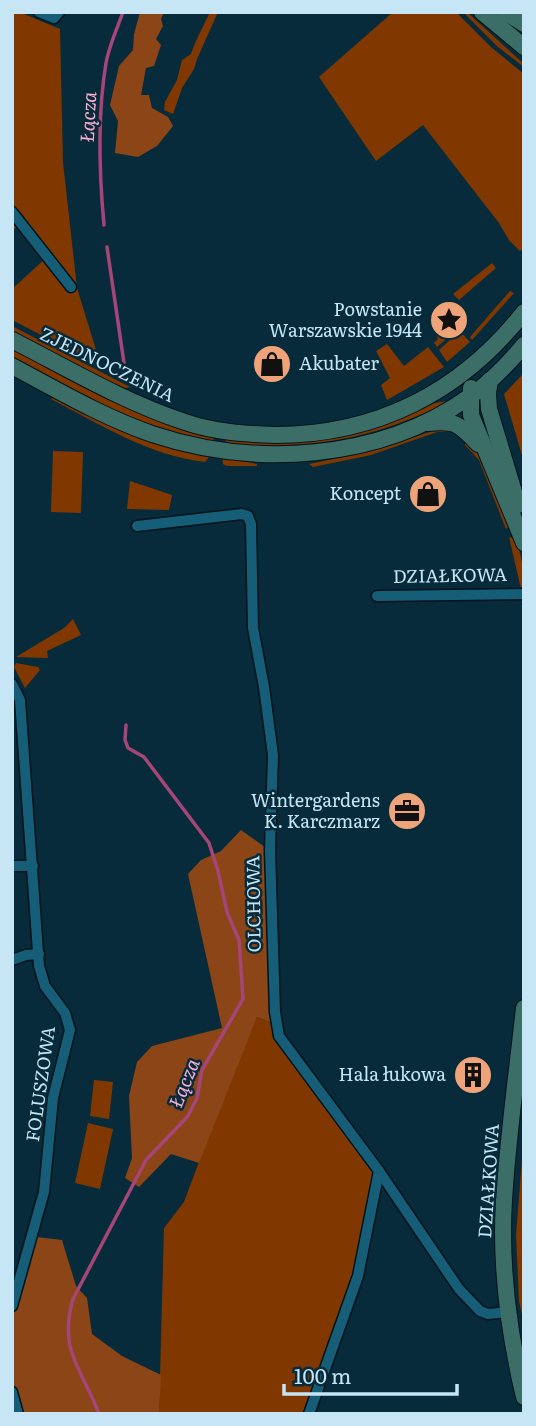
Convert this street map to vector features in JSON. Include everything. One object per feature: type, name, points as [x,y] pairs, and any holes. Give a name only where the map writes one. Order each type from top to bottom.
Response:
[{"type":"main road","points":[[482,12],[523,43]]},
{"type":"main road","points":[[496,12],[523,43]]},
{"type":"main road","points":[[505,12],[524,24]]},
{"type":"main road","name":"ZJEDNOCZENIA","points":[[12,340],[131,401],[188,423],[218,430],[267,435],[328,431],[390,415],[432,394],[480,359],[524,313]]},
{"type":"main road","points":[[12,366],[127,424],[180,443],[289,455],[316,453],[373,440],[419,424],[470,397],[524,345]]},
{"type":"main road","points":[[480,359],[473,377],[471,415],[523,539]]},
{"type":"main road","points":[[490,380],[489,409],[520,514],[523,539]]},
{"type":"main road","points":[[432,394],[443,392],[470,397],[489,409]]},
{"type":"main road","points":[[419,424],[452,422],[486,453]]},
{"type":"main road","name":"DZIAŁKOWA","points":[[524,1008],[503,1232],[508,1312],[524,1397]]},
{"type":"street","points":[[39,12],[54,18],[59,12]]},
{"type":"street","points":[[12,212],[71,287]]},
{"type":"street","name":"OLCHOWA","points":[[137,526],[242,514],[248,516],[251,524],[253,628],[273,755],[270,850],[275,1012],[279,1036],[379,1171],[459,1289],[480,1311],[488,1314],[508,1312]]},
{"type":"street","name":"DZIAŁKOWA","points":[[377,596],[524,594]]},
{"type":"street","name":"FOLUSZOWA","points":[[12,684],[20,700],[41,976],[65,1013],[70,1031],[53,1098],[42,1202],[12,1306]]},
{"type":"street","points":[[12,866],[33,866]]},
{"type":"street","points":[[12,960],[39,954]]},
{"type":"street","points":[[309,1414],[358,1276],[379,1171]]},
{"type":"street","points":[[12,1392],[18,1414]]},
{"type":"shaded area","points":[[12,12],[19,12],[60,29],[63,162],[77,288],[101,366],[12,320],[12,289],[47,257],[19,225],[12,231]]},
{"type":"shaded area","points":[[140,12],[164,12],[161,19],[163,26],[156,39],[161,45],[154,66],[146,68],[141,95],[149,95],[152,108],[168,117],[173,126],[157,146],[138,157],[115,153],[118,121],[110,105],[119,66],[133,50]]},
{"type":"shaded area","points":[[210,12],[218,12],[194,69],[182,88],[173,114],[164,110],[165,102],[177,80],[182,60],[191,54]]},
{"type":"shaded area","points":[[393,12],[456,12],[491,47],[524,74],[524,248],[520,251],[423,125],[376,161],[319,77]]},
{"type":"shaded area","points":[[463,12],[467,12],[524,64],[524,67],[498,47]]},
{"type":"shaded area","points":[[492,263],[496,268],[459,300],[453,294]]},
{"type":"shaded area","points":[[510,291],[514,293],[472,340],[470,337]]},
{"type":"shaded area","points":[[443,310],[458,329],[437,347],[434,343],[438,339],[436,335],[451,323],[441,311]]},
{"type":"shaded area","points":[[12,326],[130,387],[122,389],[12,333]]},
{"type":"shaded area","points":[[460,331],[470,342],[447,362],[439,350]]},
{"type":"shaded area","points":[[387,344],[404,366],[428,347],[444,367],[387,400],[381,385],[390,378],[376,351]]},
{"type":"shaded area","points":[[12,348],[214,435],[213,443],[160,428],[110,408],[12,358]]},
{"type":"shaded area","points":[[524,373],[524,462],[504,394]]},
{"type":"shaded area","points":[[53,396],[211,455],[205,462],[185,459],[145,446],[51,399]]},
{"type":"shaded area","points":[[446,401],[402,422],[358,436],[293,445],[225,444],[226,437],[404,416],[430,404]]},
{"type":"shaded area","points":[[445,427],[454,432],[437,432],[371,455],[313,467],[309,464],[368,452]]},
{"type":"shaded area","points":[[466,441],[481,457],[492,479],[510,525],[506,529],[479,460],[465,445]]},
{"type":"shaded area","points":[[53,451],[83,452],[81,513],[51,512]]},
{"type":"shaded area","points":[[222,457],[257,466],[227,466],[223,464]]},
{"type":"shaded area","points":[[130,481],[172,495],[169,510],[127,509]]},
{"type":"shaded area","points":[[509,537],[516,539],[524,571],[521,589]]},
{"type":"shaded area","points":[[73,619],[81,635],[47,651],[48,658],[16,657],[64,628]]},
{"type":"shaded area","points":[[16,663],[38,667],[40,670],[25,688],[14,667]]},
{"type":"shaded area","points":[[241,830],[269,850],[274,987],[287,1042],[274,1024],[257,1017],[199,1163],[171,1154],[139,1187],[125,1178],[132,1158],[129,1096],[137,1062],[152,1046],[222,1028],[188,874],[201,860],[221,851]]},
{"type":"shaded area","points":[[257,1017],[274,1024],[392,1180],[373,1198],[346,1302],[302,1414],[159,1414],[164,1228],[184,1202]]},
{"type":"shaded area","points":[[94,1080],[113,1082],[109,1119],[90,1116]]},
{"type":"shaded area","points":[[88,1123],[113,1129],[100,1189],[75,1183]]},
{"type":"shaded area","points":[[524,1134],[524,1323],[519,1301],[516,1235]]},
{"type":"shaded area","points":[[37,1237],[62,1240],[76,1286],[87,1298],[92,1334],[122,1356],[161,1375],[159,1414],[23,1414],[12,1387],[12,1314]]},
{"type":"waterway","name":"Łącza","points":[[104,225],[100,165],[101,104],[107,57],[123,12]]},
{"type":"waterway","name":"Łącza","points":[[107,247],[124,363]]},
{"type":"waterway","name":"Łącza","points":[[99,1414],[70,1347],[68,1333],[73,1299],[146,1160],[188,1116],[197,1098],[202,1070],[243,999],[239,940],[227,912],[209,843],[144,757],[128,748],[125,740],[126,725]]},
{"type":"place","name":"Powstanie Warszawskie 1944","points":[[449,320]]},
{"type":"place","name":"Akubater","points":[[272,364]]},
{"type":"place","name":"Koncept","points":[[428,494]]},
{"type":"place","name":"Wintergardens K. Karczmarz","points":[[407,811]]},
{"type":"place","name":"Hala łukowa","points":[[473,1075]]}]
